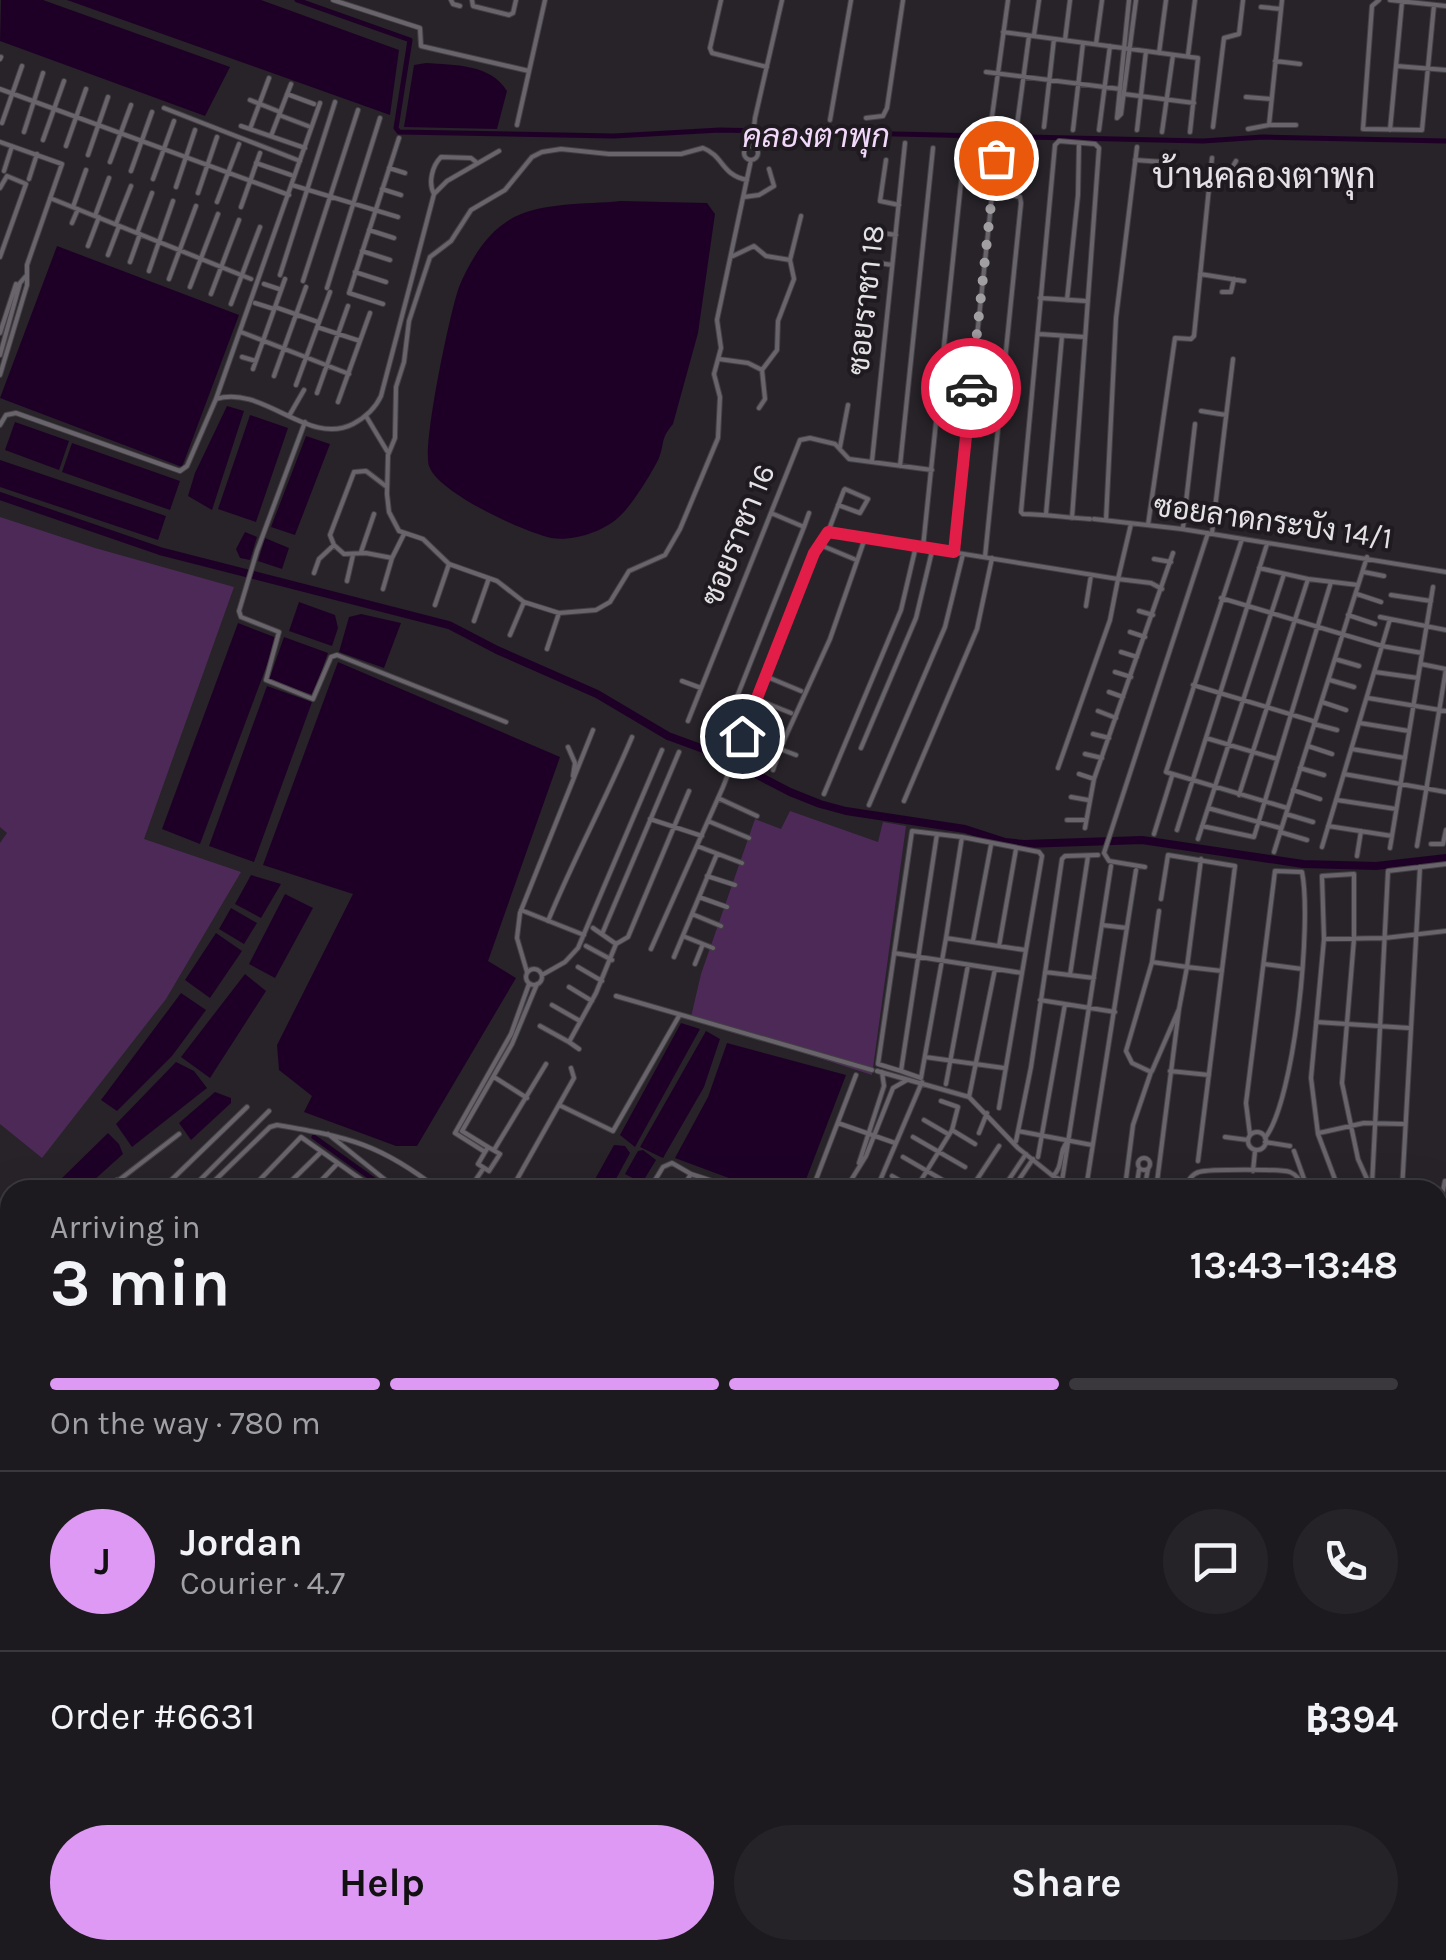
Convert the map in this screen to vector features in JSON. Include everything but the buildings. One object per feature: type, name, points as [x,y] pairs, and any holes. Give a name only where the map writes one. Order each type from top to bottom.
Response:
[{"type":"street","points":[[334,0],[420,28],[421,46],[529,71]]},
{"type":"street","points":[[451,0],[460,6]]},
{"type":"street","points":[[472,0],[473,6],[512,14],[516,0]]},
{"type":"street","points":[[491,10],[494,0]]},
{"type":"street","points":[[517,126],[546,0]]},
{"type":"street","points":[[721,0],[711,52],[766,66]]},
{"type":"street","points":[[752,146],[782,0]]},
{"type":"street","points":[[830,120],[851,0]]},
{"type":"street","points":[[866,118],[883,116],[886,108],[903,0]]},
{"type":"street","points":[[991,124],[1008,0]]},
{"type":"street","points":[[1017,125],[1039,0]]},
{"type":"street","points":[[1066,40],[1070,0]]},
{"type":"street","points":[[1096,44],[1102,0]]},
{"type":"street","points":[[1122,91],[1133,0]]},
{"type":"street","points":[[1159,53],[1166,0]]},
{"type":"street","points":[[1188,57],[1195,0]]},
{"type":"street","points":[[1213,127],[1224,38],[1239,35],[1243,0]]},
{"type":"street","points":[[1269,125],[1282,0]]},
{"type":"street","points":[[1379,0],[1372,6],[1360,127],[1422,130],[1434,6]]},
{"type":"street","points":[[1390,0],[1446,6]]},
{"type":"street","points":[[1390,130],[1402,2]]},
{"type":"street","points":[[1261,7],[1281,9]]},
{"type":"street","points":[[1003,32],[1199,60],[1190,132]]},
{"type":"street","points":[[1044,127],[1054,39]]},
{"type":"street","points":[[1073,130],[1084,43]]},
{"type":"street","points":[[1099,130],[1110,46]]},
{"type":"street","points":[[1136,130],[1146,51]]},
{"type":"street","points":[[1162,132],[1172,55]]},
{"type":"street","points":[[1275,62],[1300,64]]},
{"type":"street","points":[[2,124],[22,66]]},
{"type":"street","points":[[1396,66],[1446,70]]},
{"type":"street","points":[[986,72],[1104,86],[1140,96],[1194,103]]},
{"type":"street","points":[[24,132],[44,73]]},
{"type":"street","points":[[250,129],[270,78]]},
{"type":"street","points":[[44,140],[64,81]]},
{"type":"street","points":[[271,136],[290,84]]},
{"type":"street","points":[[0,89],[288,195]]},
{"type":"street","points":[[66,146],[86,89]]},
{"type":"street","points":[[0,425],[6,415],[16,413],[180,471],[188,466],[241,332],[317,103],[287,94]]},
{"type":"street","points":[[88,154],[108,97]]},
{"type":"street","points":[[1246,97],[1272,98]]},
{"type":"street","points":[[250,100],[308,126]]},
{"type":"street","points":[[253,369],[281,290],[335,102]]},
{"type":"street","points":[[110,162],[131,105]]},
{"type":"street","points":[[164,108],[300,161]]},
{"type":"street","points":[[274,376],[358,110]]},
{"type":"street","points":[[130,170],[152,112]]},
{"type":"street","points":[[296,385],[380,118]]},
{"type":"street","points":[[153,179],[174,121]]},
{"type":"street","points":[[241,126],[305,148]]},
{"type":"street","points":[[1248,129],[1296,126]]},
{"type":"street","points":[[176,186],[196,130]]},
{"type":"street","points":[[198,193],[217,136]]},
{"type":"street","points":[[383,304],[350,294],[399,138]]},
{"type":"street","points":[[1062,336],[1046,514],[1021,512],[1055,145],[1059,141],[1095,144],[1098,148],[1072,518]]},
{"type":"street","points":[[0,142],[62,164],[0,374]]},
{"type":"street","name":"ซอยราชา 18","points":[[872,462],[905,143]]},
{"type":"street","points":[[1067,300],[1078,195],[1078,143]]},
{"type":"street","points":[[218,202],[239,144]]},
{"type":"street","points":[[923,547],[965,144]]},
{"type":"street","points":[[4,171],[12,146]]},
{"type":"street","points":[[750,160],[744,151],[752,146]]},
{"type":"street","points":[[747,180],[728,174],[716,155],[703,148],[680,154],[608,154],[562,149],[532,157],[515,181],[471,210],[451,241],[427,262],[409,321],[394,400],[396,438],[388,452],[389,512],[399,530],[423,540],[449,564],[489,578],[524,602],[559,613],[596,610],[610,602],[629,571],[665,555],[718,438],[720,396],[714,374],[721,348],[718,320],[733,256],[747,180],[750,160],[758,155],[757,148],[752,146]]},
{"type":"street","points":[[1106,520],[1116,318],[1137,147]]},
{"type":"street","points":[[900,466],[933,148]]},
{"type":"street","points":[[216,400],[240,398],[335,431],[366,416],[381,396],[434,194],[447,181],[499,151]]},
{"type":"street","points":[[241,206],[260,153]]},
{"type":"street","points":[[29,179],[37,154]]},
{"type":"street","points":[[434,194],[434,165],[441,157],[471,158],[476,162]]},
{"type":"street","points":[[954,552],[996,158]]},
{"type":"street","points":[[1148,525],[1175,338],[1193,338],[1212,158]]},
{"type":"street","points":[[886,160],[880,201],[899,204]]},
{"type":"street","points":[[1135,160],[1164,162]]},
{"type":"street","points":[[1210,177],[1226,178],[1236,162]]},
{"type":"street","points":[[256,163],[291,175]]},
{"type":"street","points":[[389,168],[405,173]]},
{"type":"street","points":[[72,224],[86,170]]},
{"type":"street","points":[[743,197],[774,186],[769,170]]},
{"type":"street","points":[[0,188],[5,176],[26,184],[0,257]]},
{"type":"street","points":[[88,246],[109,178]]},
{"type":"street","points":[[292,185],[398,217]]},
{"type":"street","points":[[108,255],[132,186]]},
{"type":"street","points":[[382,189],[401,195]]},
{"type":"street","points":[[130,262],[152,194]]},
{"type":"street","points":[[904,801],[976,629],[988,558],[1021,203],[1020,197],[1010,195]]},
{"type":"street","points":[[50,198],[251,279]]},
{"type":"street","points":[[148,270],[173,201]]},
{"type":"street","points":[[170,278],[196,206]]},
{"type":"street","points":[[190,287],[218,214]]},
{"type":"street","points":[[759,408],[765,399],[762,370],[777,350],[778,321],[794,279],[790,260],[801,216]]},
{"type":"street","points":[[211,294],[239,220]]},
{"type":"street","points":[[231,304],[260,227]]},
{"type":"street","points":[[369,230],[394,238]]},
{"type":"street","points":[[876,232],[896,236]]},
{"type":"street","points":[[733,256],[754,246],[766,256],[790,260]]},
{"type":"street","points":[[362,251],[390,260]]},
{"type":"street","points":[[873,262],[892,265]]},
{"type":"street","points":[[356,272],[386,282]]},
{"type":"street","points":[[1200,274],[1244,280]]},
{"type":"street","points":[[1222,292],[1231,292],[1234,279]]},
{"type":"street","points":[[0,333],[16,284]]},
{"type":"street","points":[[264,284],[281,290]]},
{"type":"street","points":[[1040,298],[1087,301]]},
{"type":"street","points":[[256,304],[296,314],[360,341]]},
{"type":"street","points":[[317,394],[348,306]]},
{"type":"street","points":[[338,402],[370,314]]},
{"type":"street","points":[[241,332],[348,374]]},
{"type":"street","points":[[1037,334],[1084,337]]},
{"type":"street","points":[[242,357],[256,361]]},
{"type":"street","points":[[718,359],[748,363],[762,370]]},
{"type":"street","points":[[1145,867],[1109,862],[1106,848],[1210,534],[1233,359]]},
{"type":"street","points":[[290,416],[303,393]]},
{"type":"street","points":[[840,448],[848,405]]},
{"type":"street","points":[[1201,411],[1226,415]]},
{"type":"street","points":[[366,416],[388,452]]},
{"type":"street","points":[[305,422],[239,615],[280,634],[265,676],[267,682],[313,698],[336,655],[506,722]]},
{"type":"street","points":[[1182,529],[1195,424]]},
{"type":"street","name":"ซอยราชา 16","points":[[688,721],[800,440],[810,438],[840,448],[845,458],[932,470]]},
{"type":"street","points":[[388,487],[366,471],[354,472],[330,530],[334,546],[341,553],[392,558]]},
{"type":"street","points":[[652,949],[723,788],[818,544],[828,532],[838,506],[845,489],[868,499],[860,513],[838,506]]},
{"type":"street","points":[[771,513],[804,528]]},
{"type":"street","points":[[730,712],[810,513]]},
{"type":"street","points":[[360,554],[374,514]]},
{"type":"street","name":"ซอยลาดกระบัง 14/1","points":[[1046,514],[1182,529],[1446,572]]},
{"type":"street","points":[[1058,768],[1110,620],[1131,524]]},
{"type":"street","points":[[828,532],[1152,583],[1162,589]]},
{"type":"street","points":[[383,590],[404,534]]},
{"type":"street","points":[[773,770],[830,639],[865,538]]},
{"type":"street","points":[[1242,538],[1166,772],[1314,822]]},
{"type":"street","points":[[1177,830],[1267,542]]},
{"type":"street","points":[[818,544],[854,558]]},
{"type":"street","points":[[314,574],[318,559],[334,546]]},
{"type":"street","points":[[824,794],[901,610],[916,546]]},
{"type":"street","points":[[861,748],[916,618],[933,549]]},
{"type":"street","points":[[1084,828],[1094,779],[1174,553]]},
{"type":"street","points":[[869,805],[945,627],[963,554]]},
{"type":"street","points":[[347,581],[353,555]]},
{"type":"street","points":[[1274,852],[1367,557]]},
{"type":"street","points":[[1154,560],[1170,562]]},
{"type":"street","points":[[436,605],[449,564]]},
{"type":"street","points":[[1259,568],[1358,585]]},
{"type":"street","points":[[1362,572],[1384,576]]},
{"type":"street","points":[[1198,840],[1284,574]]},
{"type":"street","points":[[1086,606],[1091,575]]},
{"type":"street","points":[[474,621],[489,578]]},
{"type":"street","points":[[1240,794],[1308,579]]},
{"type":"street","points":[[1202,826],[1252,838],[1331,582]]},
{"type":"street","points":[[1390,848],[1433,588]]},
{"type":"street","points":[[1355,594],[1381,602]]},
{"type":"street","points":[[1391,595],[1431,601]]},
{"type":"street","points":[[1220,598],[1422,654]]},
{"type":"street","points":[[510,635],[524,602]]},
{"type":"street","points":[[1139,612],[1152,615]]},
{"type":"street","points":[[547,648],[559,613]]},
{"type":"street","points":[[1348,615],[1375,624]]},
{"type":"street","points":[[1380,617],[1446,630]]},
{"type":"street","points":[[1322,846],[1390,619]]},
{"type":"street","points":[[1130,632],[1144,638]]},
{"type":"street","points":[[1121,652],[1138,658]]},
{"type":"street","points":[[1334,658],[1359,666]]},
{"type":"street","points":[[1417,846],[1443,711],[1446,669],[1420,664]]},
{"type":"street","points":[[1115,672],[1130,677]]},
{"type":"street","points":[[1375,672],[1418,678]]},
{"type":"street","points":[[765,676],[800,691]]},
{"type":"street","points":[[682,680],[701,688]]},
{"type":"street","points":[[1328,680],[1354,687]]},
{"type":"street","points":[[1193,685],[1336,730]]},
{"type":"street","points":[[1109,692],[1124,697]]},
{"type":"street","points":[[1368,698],[1443,711]]},
{"type":"street","points":[[756,699],[791,713]]},
{"type":"street","points":[[1321,702],[1346,710]]},
{"type":"street","points":[[1098,711],[1116,718]]},
{"type":"street","points":[[748,721],[782,736]]},
{"type":"street","points":[[1360,723],[1409,731]]},
{"type":"street","points":[[537,984],[526,980],[517,938],[521,910],[593,730]]},
{"type":"street","points":[[1092,734],[1109,738]]},
{"type":"street","points":[[548,921],[632,736]]},
{"type":"street","points":[[1206,738],[1277,759]]},
{"type":"street","points":[[1307,746],[1332,754]]},
{"type":"street","points":[[568,747],[574,762],[572,780]]},
{"type":"street","points":[[1352,749],[1405,758]]},
{"type":"street","points":[[546,1064],[526,1098],[489,1150],[478,1164],[489,1172],[500,1154],[489,1150],[455,1133],[512,1044],[542,975],[565,962],[584,935],[662,750]]},
{"type":"street","points":[[780,750],[796,755]]},
{"type":"street","points":[[602,934],[680,752]]},
{"type":"street","points":[[1085,754],[1102,758]]},
{"type":"street","points":[[1300,768],[1324,775]]},
{"type":"street","points":[[1080,774],[1094,779]]},
{"type":"street","points":[[1344,774],[1446,792]]},
{"type":"street","points":[[1154,834],[1172,775]]},
{"type":"street","points":[[569,1042],[602,981],[616,944],[628,937],[688,790]]},
{"type":"street","points":[[1294,790],[1320,798]]},
{"type":"street","points":[[1071,797],[1088,800]]},
{"type":"street","points":[[718,798],[758,816]]},
{"type":"street","points":[[1336,800],[1396,810]]},
{"type":"street","points":[[1208,808],[1258,821],[1307,840]]},
{"type":"street","points":[[650,819],[702,836]]},
{"type":"street","points":[[708,820],[749,838]]},
{"type":"street","points":[[1068,820],[1086,820]]},
{"type":"street","points":[[1328,826],[1392,836]]},
{"type":"street","points":[[1431,844],[1442,844],[1446,830]]},
{"type":"street","points":[[1357,856],[1361,831]]},
{"type":"street","points":[[962,837],[921,1078],[878,1064],[911,832],[962,837],[1039,852],[1042,856],[999,1108]]},
{"type":"street","points":[[900,1071],[937,834]]},
{"type":"street","points":[[973,942],[991,844]]},
{"type":"street","points":[[697,846],[742,864]]},
{"type":"street","points":[[999,946],[1016,849]]},
{"type":"street","points":[[674,957],[717,854]]},
{"type":"street","points":[[1070,975],[1088,855]]},
{"type":"street","points":[[1016,1142],[1062,859],[1098,855]]},
{"type":"street","points":[[1161,899],[1168,855],[1235,866],[1198,1161]]},
{"type":"street","points":[[1157,1180],[1201,860]]},
{"type":"street","points":[[1372,1180],[1388,871],[1446,864]]},
{"type":"street","points":[[1062,1180],[1111,866]]},
{"type":"street","points":[[1402,1180],[1420,867]]},
{"type":"street","points":[[1087,1180],[1136,870]]},
{"type":"street","points":[[1253,1171],[1255,1150],[1249,1138],[1246,1103],[1275,871],[1290,870],[1304,875],[1302,968],[1276,1122],[1263,1147],[1255,1150]]},
{"type":"street","points":[[1335,1180],[1318,1134],[1310,1078],[1324,939],[1322,876],[1354,874],[1354,939],[1341,1066],[1349,1126],[1367,1180]]},
{"type":"street","points":[[707,876],[735,885]]},
{"type":"street","points":[[699,897],[727,907]]},
{"type":"street","points":[[521,910],[584,935]]},
{"type":"street","points":[[1152,1072],[1132,1063],[1126,1051],[1152,962],[1159,911]]},
{"type":"street","points":[[692,914],[720,926]]},
{"type":"street","points":[[1102,925],[1127,928]]},
{"type":"street","points":[[592,928],[616,944]]},
{"type":"street","points":[[1324,939],[1446,931]]},
{"type":"street","points":[[683,936],[714,948]]},
{"type":"street","points":[[946,938],[1025,950]]},
{"type":"street","points":[[695,964],[703,944]]},
{"type":"street","points":[[586,946],[612,960]]},
{"type":"street","points":[[894,953],[1022,974]]},
{"type":"street","points":[[1152,962],[1222,971]]},
{"type":"street","points":[[1264,964],[1302,968]]},
{"type":"street","points":[[946,1084],[968,965]]},
{"type":"street","points":[[578,967],[602,981]]},
{"type":"street","points":[[527,972],[534,968],[542,975]]},
{"type":"street","points":[[969,1097],[995,969]]},
{"type":"street","points":[[1045,972],[1094,978]]},
{"type":"street","points":[[492,1075],[530,984]]},
{"type":"street","points":[[568,988],[592,1001]]},
{"type":"street","points":[[616,996],[969,1097],[1026,1154],[1060,1180]]},
{"type":"street","points":[[1040,1000],[1115,1012]]},
{"type":"street","points":[[1019,1180],[1035,1158],[1042,1136],[1065,1004]]},
{"type":"street","points":[[552,1005],[580,1022]]},
{"type":"street","points":[[1126,1180],[1137,1110],[1179,1009]]},
{"type":"street","points":[[559,1105],[613,1131],[678,1016]]},
{"type":"street","points":[[1316,1022],[1409,1028]]},
{"type":"street","points":[[540,1026],[578,1049]]},
{"type":"street","points":[[1160,1054],[1168,1050],[1172,1056]]},
{"type":"street","points":[[925,1057],[1004,1068]]},
{"type":"street","points":[[517,1180],[574,1078],[571,1068]]},
{"type":"street","points":[[871,1134],[884,1086],[877,1071]]},
{"type":"street","points":[[1170,1071],[1209,1076]]},
{"type":"street","points":[[492,1075],[526,1098]]},
{"type":"street","points":[[816,1180],[856,1075]]},
{"type":"street","points":[[850,1180],[891,1091],[908,1079]]},
{"type":"street","points":[[881,1180],[922,1082]]},
{"type":"street","points":[[922,1180],[959,1108],[940,1100]]},
{"type":"street","points":[[172,1180],[247,1107]]},
{"type":"street","points":[[200,1180],[270,1110]]},
{"type":"street","points":[[979,1133],[987,1113]]},
{"type":"street","points":[[924,1120],[976,1144]]},
{"type":"street","points":[[1318,1134],[1374,1122],[1403,1124]]},
{"type":"street","points":[[838,1123],[897,1144]]},
{"type":"street","points":[[215,1180],[270,1127],[327,1133],[388,1154],[424,1180]]},
{"type":"street","points":[[1018,1131],[1093,1145]]},
{"type":"street","points":[[1225,1136],[1249,1138],[1259,1132],[1265,1140],[1291,1148],[1303,1180]]},
{"type":"street","points":[[327,1133],[386,1180]]},
{"type":"street","points":[[117,1180],[179,1134]]},
{"type":"street","points":[[260,1180],[301,1137],[363,1180]]},
{"type":"street","points":[[913,1137],[965,1167]]},
{"type":"street","points":[[1053,1176],[1058,1172],[1068,1141]]},
{"type":"street","points":[[976,1180],[998,1146]]},
{"type":"street","points":[[292,1180],[321,1152]]},
{"type":"street","points":[[1009,1180],[1026,1154]]},
{"type":"street","points":[[1358,1159],[1373,1157]]},
{"type":"street","points":[[903,1158],[942,1180]]},
{"type":"street","points":[[1137,1180],[1144,1158],[1149,1167],[1146,1180]]},
{"type":"street","points":[[322,1180],[338,1163]]},
{"type":"street","points":[[1128,1163],[1158,1166]]},
{"type":"street","points":[[656,1180],[667,1164],[676,1164],[708,1180]]},
{"type":"street","points":[[476,1180],[484,1168]]},
{"type":"street","points":[[1189,1180],[1198,1172],[1253,1171],[1290,1172],[1300,1180]]},
{"type":"street","points":[[687,1180],[691,1174]]},
{"type":"street","points":[[892,1176],[899,1180]]},
{"type":"street","points":[[356,1180],[359,1177]]},
{"type":"shaded area","points":[[1,0],[43,0],[230,67],[205,116],[0,41]]},
{"type":"shaded area","points":[[67,0],[261,0],[399,50],[390,115]]},
{"type":"shaded area","points":[[414,65],[471,68],[500,82],[507,91],[497,129],[404,127]]},
{"type":"shaded area","points":[[620,201],[707,203],[715,214],[698,333],[673,424],[664,437],[656,464],[636,496],[615,521],[598,530],[579,537],[551,538],[503,520],[464,499],[436,477],[429,466],[429,433],[444,349],[459,287],[477,253],[495,231],[514,217],[543,208]]},
{"type":"shaded area","points":[[57,246],[239,315],[182,467],[0,398]]},
{"type":"shaded area","points":[[227,406],[244,411],[212,510],[188,496]]},
{"type":"shaded area","points":[[250,415],[288,428],[256,522],[218,509]]},
{"type":"shaded area","points":[[15,422],[69,441],[59,470],[5,450]]},
{"type":"shaded area","points":[[306,436],[330,444],[295,535],[271,527]]},
{"type":"shaded area","points":[[72,443],[180,481],[170,510],[62,472]]},
{"type":"shaded area","points":[[0,460],[166,516],[158,540],[0,487]]},
{"type":"shaded area","points":[[0,517],[234,587],[144,839],[241,872],[166,999],[42,1158],[0,1124],[0,843],[7,833],[0,827]]},
{"type":"shaded area","points":[[245,532],[257,537],[250,560],[240,558],[236,549]]},
{"type":"shaded area","points":[[265,538],[289,548],[282,569],[258,561]]},
{"type":"shaded area","points":[[299,602],[335,615],[338,628],[332,646],[289,631]]},
{"type":"shaded area","points":[[361,614],[401,623],[384,668],[339,652],[349,617]]},
{"type":"shaded area","points":[[238,623],[277,638],[200,844],[162,829]]},
{"type":"shaded area","points":[[284,637],[328,653],[313,695],[269,680]]},
{"type":"shaded area","points":[[338,662],[560,757],[488,961],[516,978],[417,1146],[396,1146],[304,1112],[312,1096],[279,1070],[277,1045],[353,894],[263,865]]},
{"type":"shaded area","points":[[267,686],[312,702],[254,862],[209,846]]},
{"type":"shaded area","points":[[790,811],[878,842],[883,822],[906,826],[872,1075],[691,1017],[701,974],[755,819],[781,829]]},
{"type":"shaded area","points":[[251,875],[281,884],[261,918],[235,904]]},
{"type":"shaded area","points":[[285,894],[313,908],[275,978],[249,964]]},
{"type":"shaded area","points":[[231,908],[257,923],[244,944],[219,929]]},
{"type":"shaded area","points":[[216,933],[242,951],[210,998],[185,980]]},
{"type":"shaded area","points":[[245,974],[266,991],[210,1078],[181,1057]]},
{"type":"shaded area","points":[[181,993],[206,1010],[172,1056],[117,1111],[101,1100]]},
{"type":"shaded area","points":[[681,1023],[700,1029],[635,1147],[620,1135]]},
{"type":"shaded area","points":[[706,1031],[720,1039],[704,1087],[663,1158],[640,1147]]},
{"type":"shaded area","points":[[727,1043],[846,1075],[806,1180],[734,1180],[675,1158],[708,1097]]},
{"type":"shaded area","points":[[176,1062],[194,1071],[207,1088],[132,1147],[116,1124]]},
{"type":"shaded area","points":[[215,1092],[231,1098],[231,1103],[191,1140],[179,1123]]},
{"type":"shaded area","points":[[108,1133],[119,1144],[123,1154],[94,1180],[60,1180]]},
{"type":"shaded area","points":[[614,1145],[625,1146],[630,1153],[615,1180],[595,1180]]},
{"type":"shaded area","points":[[643,1150],[656,1160],[644,1180],[625,1174],[638,1151]]},
{"type":"waterway","name":"คลองตาพุก","points":[[297,0],[410,40],[396,128],[399,132],[614,136],[720,130],[1203,141],[1263,137],[1446,141]]},
{"type":"waterway","points":[[0,496],[160,551],[449,625],[597,694],[668,736],[717,754],[790,792],[846,811],[965,829],[1024,844],[1142,840],[1303,864],[1376,866],[1446,858]]},
{"type":"waterway","points":[[314,1137],[374,1180]]},
{"type":"way so far","points":[[971,388],[996,158]]},
{"type":"district","name":"บ้านคลองตาพุก","points":[[1264,176]]},
{"type":"route","points":[[742,736],[820,538],[828,532],[954,552],[971,388]]}]
